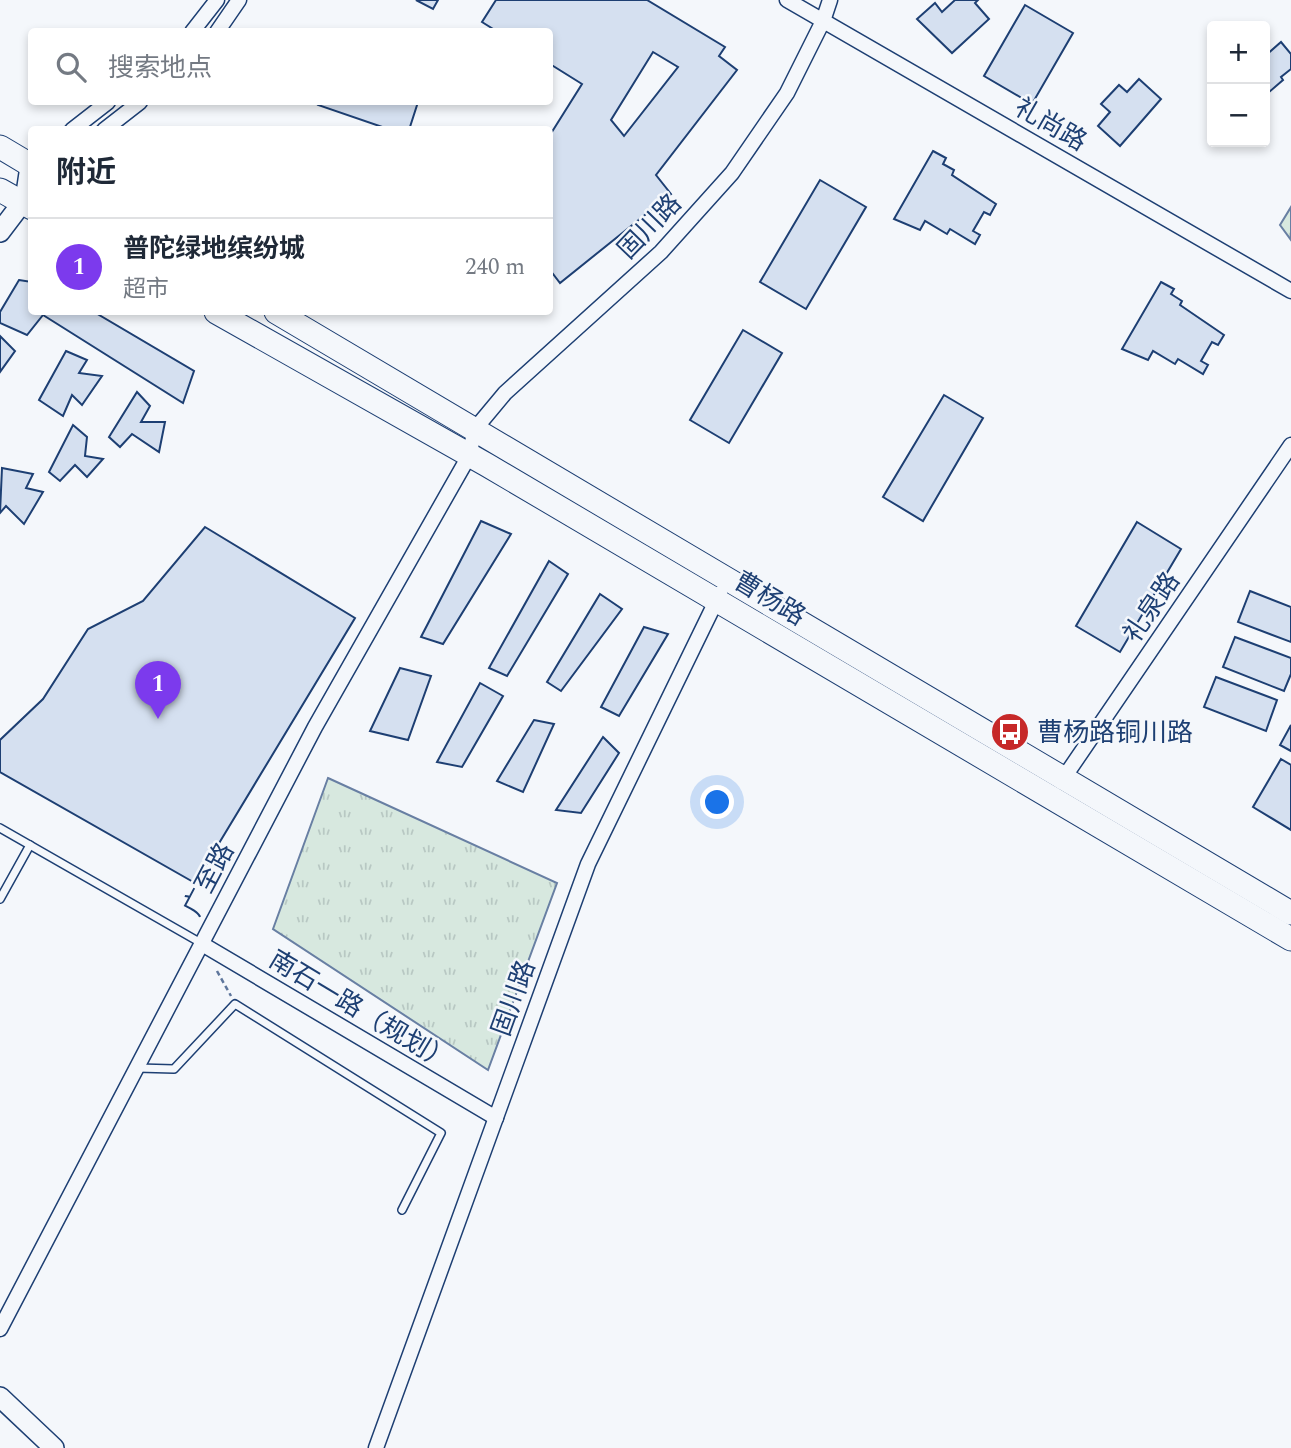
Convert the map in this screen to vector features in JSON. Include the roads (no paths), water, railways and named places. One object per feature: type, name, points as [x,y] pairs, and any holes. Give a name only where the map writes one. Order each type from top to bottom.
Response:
[{"type":"main road","points":[[0,147],[28,162]]},
{"type":"main road","points":[[0,190],[28,201]]},
{"type":"main road","name":"曹杨路","points":[[221,315],[717,599],[1057,788],[1291,913]]},
{"type":"main road","name":"曹杨路","points":[[281,315],[728,579],[1291,939]]},
{"type":"street","points":[[195,28],[218,0]]},
{"type":"street","points":[[220,28],[239,0]]},
{"type":"street","name":"礼尚路","points":[[787,0],[1291,291]]},
{"type":"street","name":"固川路","points":[[469,456],[475,429],[505,393],[661,252],[732,173],[787,93],[823,21],[830,0]]},
{"type":"street","points":[[77,126],[103,105]]},
{"type":"street","points":[[109,126],[136,105]]},
{"type":"street","points":[[0,232],[28,201]]},
{"type":"street","name":"礼泉路","points":[[1057,788],[1291,445]]},
{"type":"street","name":"广至路","points":[[0,1329],[315,727],[469,456]]},
{"type":"street","name":"固川路","points":[[376,1448],[588,864],[728,579]]},
{"type":"street","name":"南石一路（规划）","points":[[202,944],[496,1118]]},
{"type":"street","points":[[0,1397],[54,1448]]},
{"type":"lane","points":[[0,828],[202,944]]},
{"type":"lane","points":[[0,899],[30,845]]},
{"type":"lane","points":[[137,1068],[174,1069],[235,1004],[441,1133],[402,1210]]},
{"type":"place","name":"普陀绿地缤纷城","points":[[158,719]]},
{"type":"place","name":"曹杨路铜川路","points":[[1010,732]]}]
